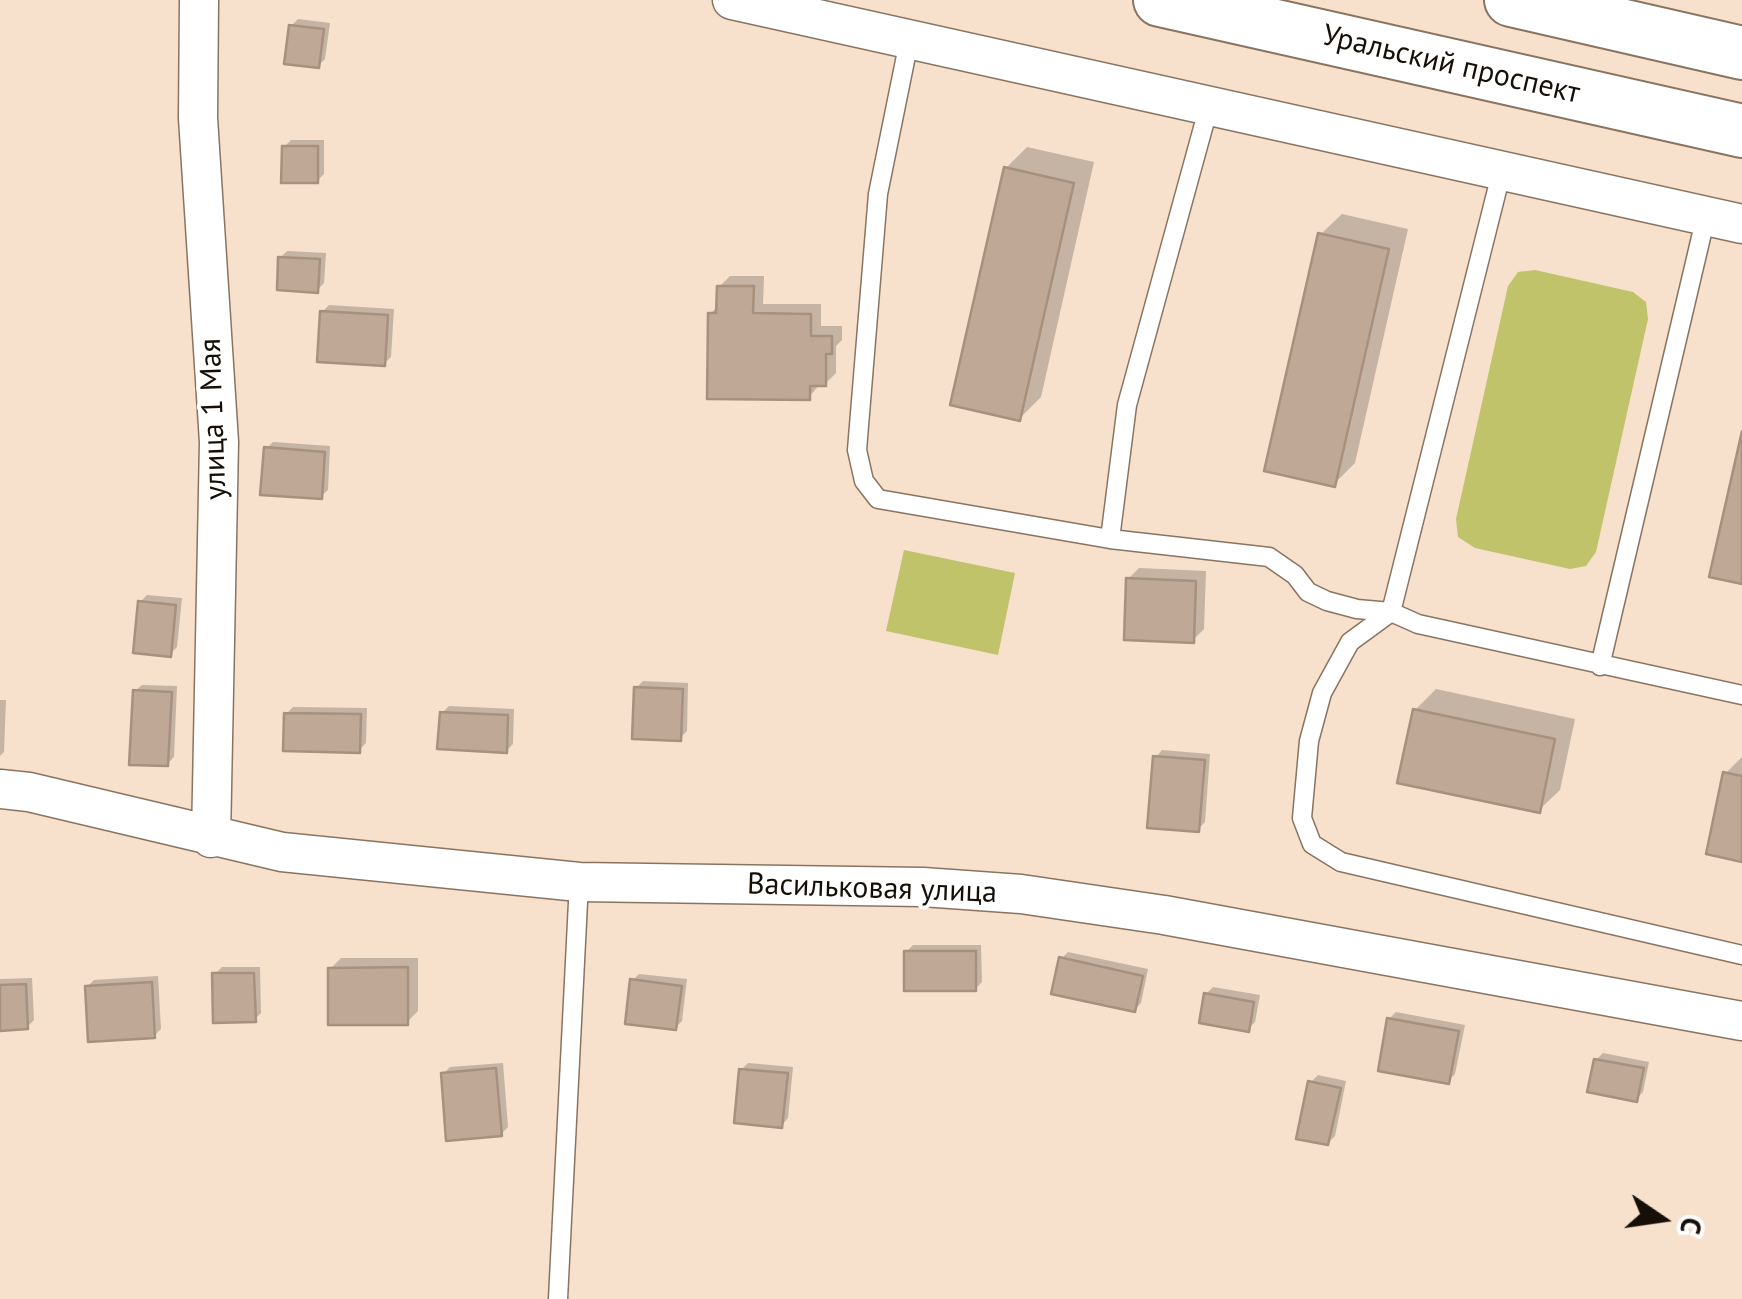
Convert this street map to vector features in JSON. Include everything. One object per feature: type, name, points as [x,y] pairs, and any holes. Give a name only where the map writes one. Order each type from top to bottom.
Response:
[{"type":"main road","name":"Уральский проспект","points":[[1160,0],[1742,131]]},
{"type":"main road","points":[[1511,0],[1742,53]]},
{"type":"street","name":"улица 1 Мая","points":[[199,0],[198,118],[219,442],[211,838]]},
{"type":"street","points":[[732,0],[1724,220]]},
{"type":"street","name":"Васильковая улица","points":[[0,789],[282,852],[579,882],[923,887],[1020,894],[1164,915],[1742,1021]]},
{"type":"lane","points":[[909,41],[878,194],[857,450],[864,481],[878,499],[1110,538],[1269,556],[1295,574],[1308,592],[1327,602],[1391,612],[1418,624],[1742,695]]},
{"type":"lane","points":[[1110,538],[1127,404],[1209,106]]},
{"type":"lane","points":[[1502,170],[1391,612],[1350,642],[1322,693],[1310,741],[1302,818],[1312,844],[1341,862],[1742,955]]},
{"type":"lane","points":[[1600,666],[1724,220]]},
{"type":"lane","points":[[558,1299],[579,882]]},
{"type":"green space","points":[[1535,270],[1633,292],[1646,302],[1648,319],[1596,552],[1586,566],[1570,569],[1475,548],[1458,537],[1456,519],[1508,286],[1518,272]]},
{"type":"green space","points":[[904,550],[1015,573],[998,655],[886,631]]},
{"type":"building","points":[[289,25],[324,29],[319,68],[284,64]]},
{"type":"building","points":[[282,146],[318,146],[318,183],[281,183]]},
{"type":"building","points":[[1004,167],[1074,183],[1020,421],[950,405]]},
{"type":"building","points":[[1318,233],[1389,249],[1335,487],[1264,471]]},
{"type":"building","points":[[278,257],[320,259],[318,293],[277,290]]},
{"type":"building","points":[[717,286],[754,286],[753,313],[811,314],[811,336],[832,336],[832,354],[826,354],[826,386],[810,386],[810,400],[707,399],[708,313],[716,313]]},
{"type":"building","points":[[320,311],[388,315],[385,366],[317,362]]},
{"type":"building","points":[[1742,431],[1742,584],[1709,577]]},
{"type":"building","points":[[264,447],[325,452],[322,499],[260,495]]},
{"type":"building","points":[[1126,578],[1196,581],[1194,643],[1124,640]]},
{"type":"building","points":[[138,601],[176,605],[171,657],[133,653]]},
{"type":"building","points":[[634,687],[683,689],[681,741],[632,739]]},
{"type":"building","points":[[133,690],[172,692],[168,766],[129,765]]},
{"type":"building","points":[[1413,709],[1555,739],[1540,813],[1397,783]]},
{"type":"building","points":[[440,712],[508,715],[507,753],[437,749]]},
{"type":"building","points":[[284,713],[361,714],[360,753],[283,751]]},
{"type":"building","points":[[1153,756],[1205,760],[1199,832],[1147,828]]},
{"type":"building","points":[[1723,772],[1742,776],[1742,862],[1706,854]]},
{"type":"building","points":[[904,951],[976,951],[976,991],[904,991]]},
{"type":"building","points":[[1059,957],[1143,976],[1135,1012],[1051,994]]},
{"type":"building","points":[[408,967],[408,1025],[328,1025],[328,968]]},
{"type":"building","points":[[212,973],[254,973],[256,1022],[213,1023]]},
{"type":"building","points":[[630,979],[682,986],[676,1030],[625,1024]]},
{"type":"building","points":[[152,982],[155,1038],[88,1042],[85,986]]},
{"type":"building","points":[[26,984],[28,1029],[0,1031],[0,985]]},
{"type":"building","points":[[1204,993],[1254,1002],[1249,1032],[1199,1023]]},
{"type":"building","points":[[1387,1018],[1459,1031],[1449,1084],[1378,1071]]},
{"type":"building","points":[[1594,1059],[1644,1068],[1637,1102],[1587,1092]]},
{"type":"building","points":[[496,1068],[502,1136],[446,1141],[441,1073]]},
{"type":"building","points":[[739,1069],[788,1073],[782,1128],[734,1123]]},
{"type":"building","points":[[1308,1081],[1341,1088],[1328,1145],[1296,1139]]}]
